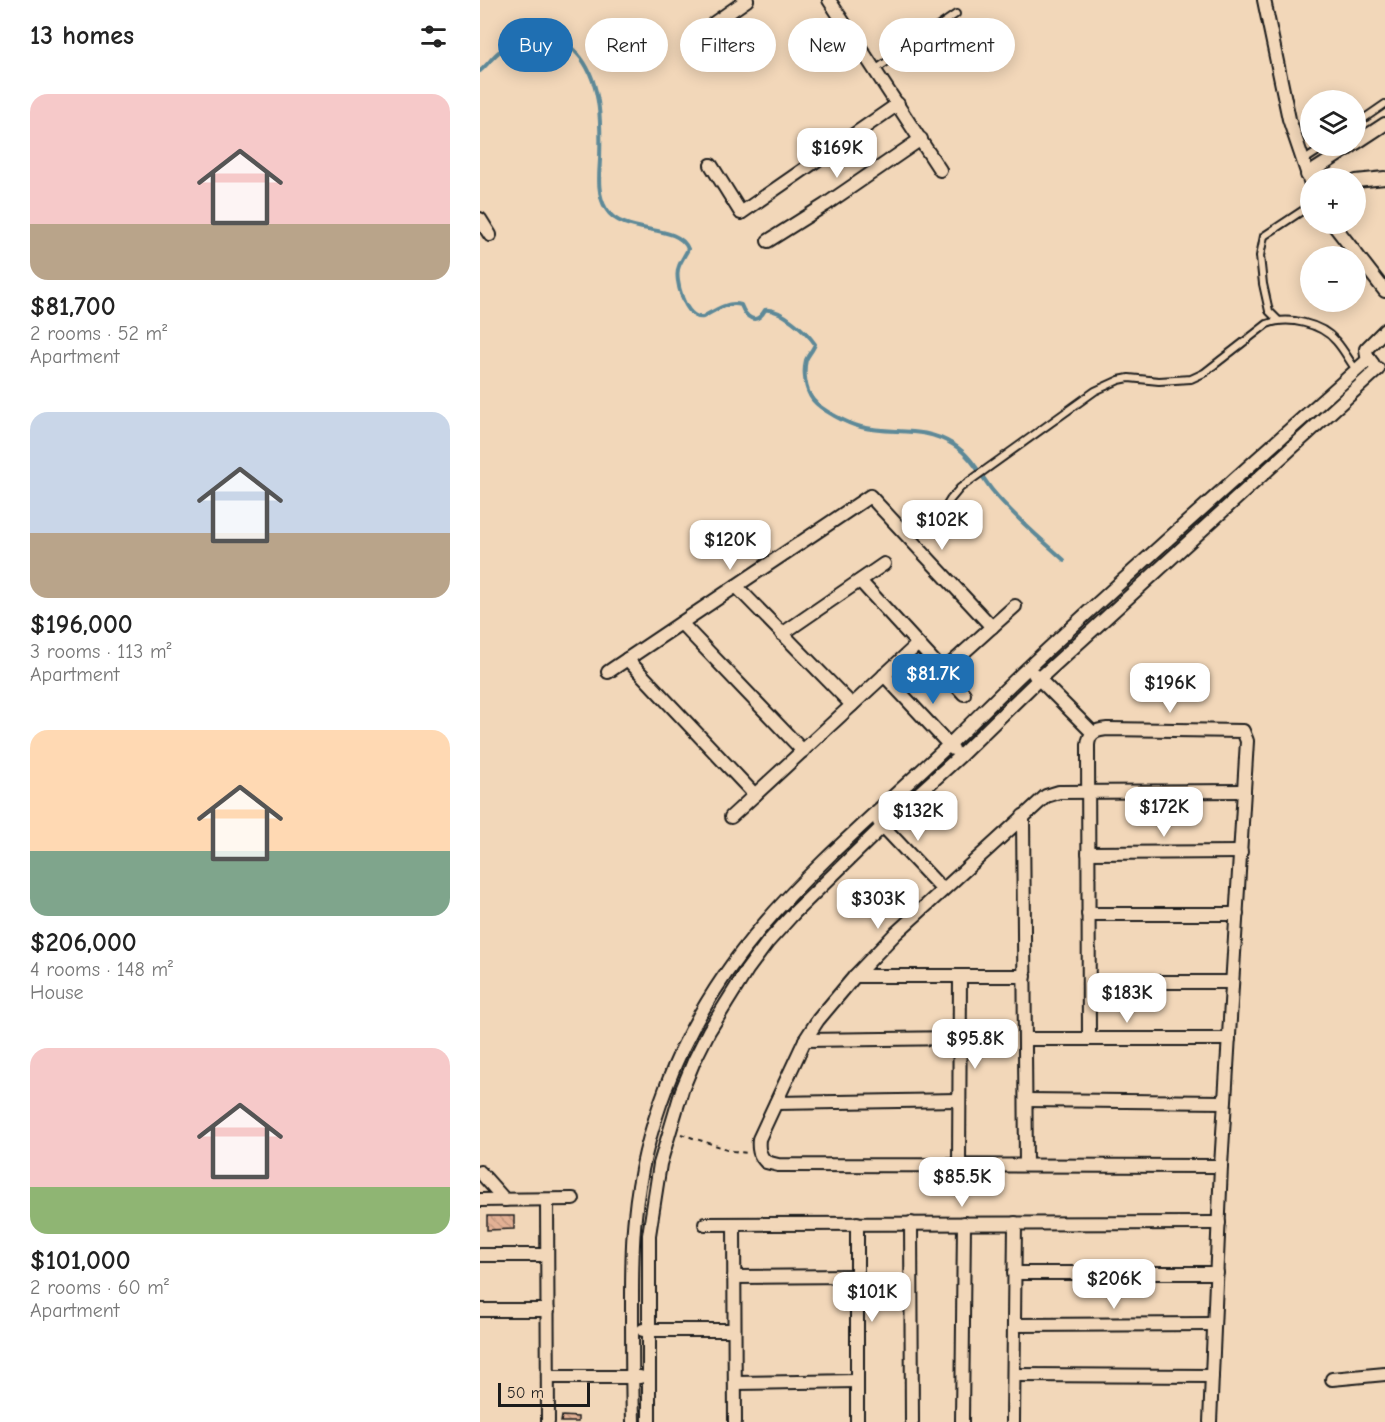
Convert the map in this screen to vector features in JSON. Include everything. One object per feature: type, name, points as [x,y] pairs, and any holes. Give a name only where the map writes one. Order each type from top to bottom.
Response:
[{"type":"street","points":[[721,18],[747,0]]},
{"type":"street","points":[[829,0],[940,170]]},
{"type":"street","points":[[1264,0],[1289,119],[1305,168]]},
{"type":"street","points":[[711,165],[741,213],[898,104]]},
{"type":"street","points":[[1366,136],[1385,124]]},
{"type":"street","points":[[768,241],[825,206],[921,139]]},
{"type":"street","points":[[1324,168],[1339,156]]},
{"type":"street","points":[[1366,180],[1385,178]]},
{"type":"street","points":[[480,219],[490,235]]},
{"type":"street","points":[[1341,234],[1385,291]]},
{"type":"street","points":[[649,1422],[648,1330],[651,1218],[660,1164],[669,1130],[694,1061],[729,997],[767,944],[795,912],[883,826],[960,756],[1039,679],[1365,381],[1381,370],[1369,359],[1366,352],[1367,347],[1385,330]]},
{"type":"street","points":[[633,1422],[632,1248],[644,1158],[680,1054],[715,988],[754,933],[872,815],[1028,668],[1369,359]]},
{"type":"street","points":[[608,672],[870,496],[992,627]]},
{"type":"street","points":[[782,634],[884,564]]},
{"type":"street","points":[[860,581],[964,694]]},
{"type":"street","points":[[736,586],[852,705]]},
{"type":"street","points":[[943,671],[1015,606]]},
{"type":"street","points":[[681,623],[803,751]]},
{"type":"street","points":[[731,817],[918,644]]},
{"type":"street","points":[[627,659],[755,795]]},
{"type":"street","points":[[1028,668],[1093,733]]},
{"type":"street","points":[[884,675],[960,756]]},
{"type":"street","points":[[1089,1038],[1088,791],[1089,741],[1093,733],[1107,729],[1243,731],[1248,741],[1224,1102],[1210,1422]]},
{"type":"street","points":[[1221,1166],[778,1165],[766,1162],[759,1153],[759,1139],[805,1040],[818,1020],[855,976],[896,933],[1043,798],[1054,792],[1244,791]]},
{"type":"street","points":[[872,815],[942,889]]},
{"type":"street","points":[[1023,816],[1026,1165]]},
{"type":"street","points":[[1088,854],[1241,852]]},
{"type":"street","points":[[1088,914],[1237,914]]},
{"type":"street","points":[[855,976],[1025,976]]},
{"type":"street","points":[[959,1165],[960,976]]},
{"type":"street","points":[[1089,982],[1232,982]]},
{"type":"street","points":[[715,988],[729,997]]},
{"type":"street","points":[[805,1040],[960,1038]]},
{"type":"street","points":[[1025,1038],[1229,1039]]},
{"type":"street","points":[[776,1103],[959,1100]]},
{"type":"street","points":[[1026,1100],[1224,1102]]},
{"type":"street","points":[[654,1125],[669,1130]]},
{"type":"street","points":[[480,1172],[505,1200]]},
{"type":"street","points":[[480,1200],[573,1199]]},
{"type":"street","points":[[547,1200],[548,1422]]},
{"type":"street","points":[[857,1223],[857,1422]]},
{"type":"street","points":[[911,1223],[912,1422]]},
{"type":"street","points":[[962,1422],[964,1223]]},
{"type":"street","points":[[1013,1422],[1015,1223]]},
{"type":"street","points":[[705,1224],[1219,1223]]},
{"type":"street","points":[[734,1224],[735,1422]]},
{"type":"street","points":[[480,1255],[547,1255]]},
{"type":"street","points":[[1014,1273],[1217,1273]]},
{"type":"street","points":[[734,1277],[857,1276]]},
{"type":"street","points":[[480,1310],[548,1310]]},
{"type":"street","points":[[1014,1325],[1214,1324]]},
{"type":"street","points":[[632,1330],[734,1330]]},
{"type":"street","points":[[1332,1379],[1385,1374]]},
{"type":"street","points":[[1014,1375],[1212,1376]]},
{"type":"street","points":[[548,1377],[649,1376]]},
{"type":"street","points":[[735,1383],[857,1381]]},
{"type":"lane","points":[[875,70],[956,14]]},
{"type":"lane","points":[[1366,117],[1385,104]]},
{"type":"lane","points":[[1303,161],[1311,156]]},
{"type":"lane","points":[[1278,320],[1269,311],[1263,284],[1260,256],[1264,236],[1300,212]]},
{"type":"lane","points":[[931,531],[960,488],[1095,391],[1129,378],[1159,381],[1191,379],[1204,373],[1267,324],[1278,320],[1304,323],[1329,334],[1365,381]]},
{"type":"path","points":[[669,1130],[733,1151],[759,1153]]},
{"type":"building","points":[[487,1216],[514,1216],[514,1229],[487,1230]]},
{"type":"building","points":[[562,1416],[578,1417],[578,1422],[561,1422]]},
{"type":"waterway","points":[[480,71],[504,48],[516,46],[527,48],[548,41],[564,43],[572,48],[588,69],[597,94],[600,134],[599,185],[603,203],[614,218],[637,227],[673,235],[682,241],[688,249],[679,266],[679,289],[691,313],[703,317],[721,307],[736,304],[741,305],[748,317],[755,319],[765,310],[771,310],[785,317],[800,327],[815,344],[806,360],[805,375],[808,391],[817,404],[835,416],[856,425],[931,435],[954,445],[970,460],[1009,509],[1064,560]]}]
